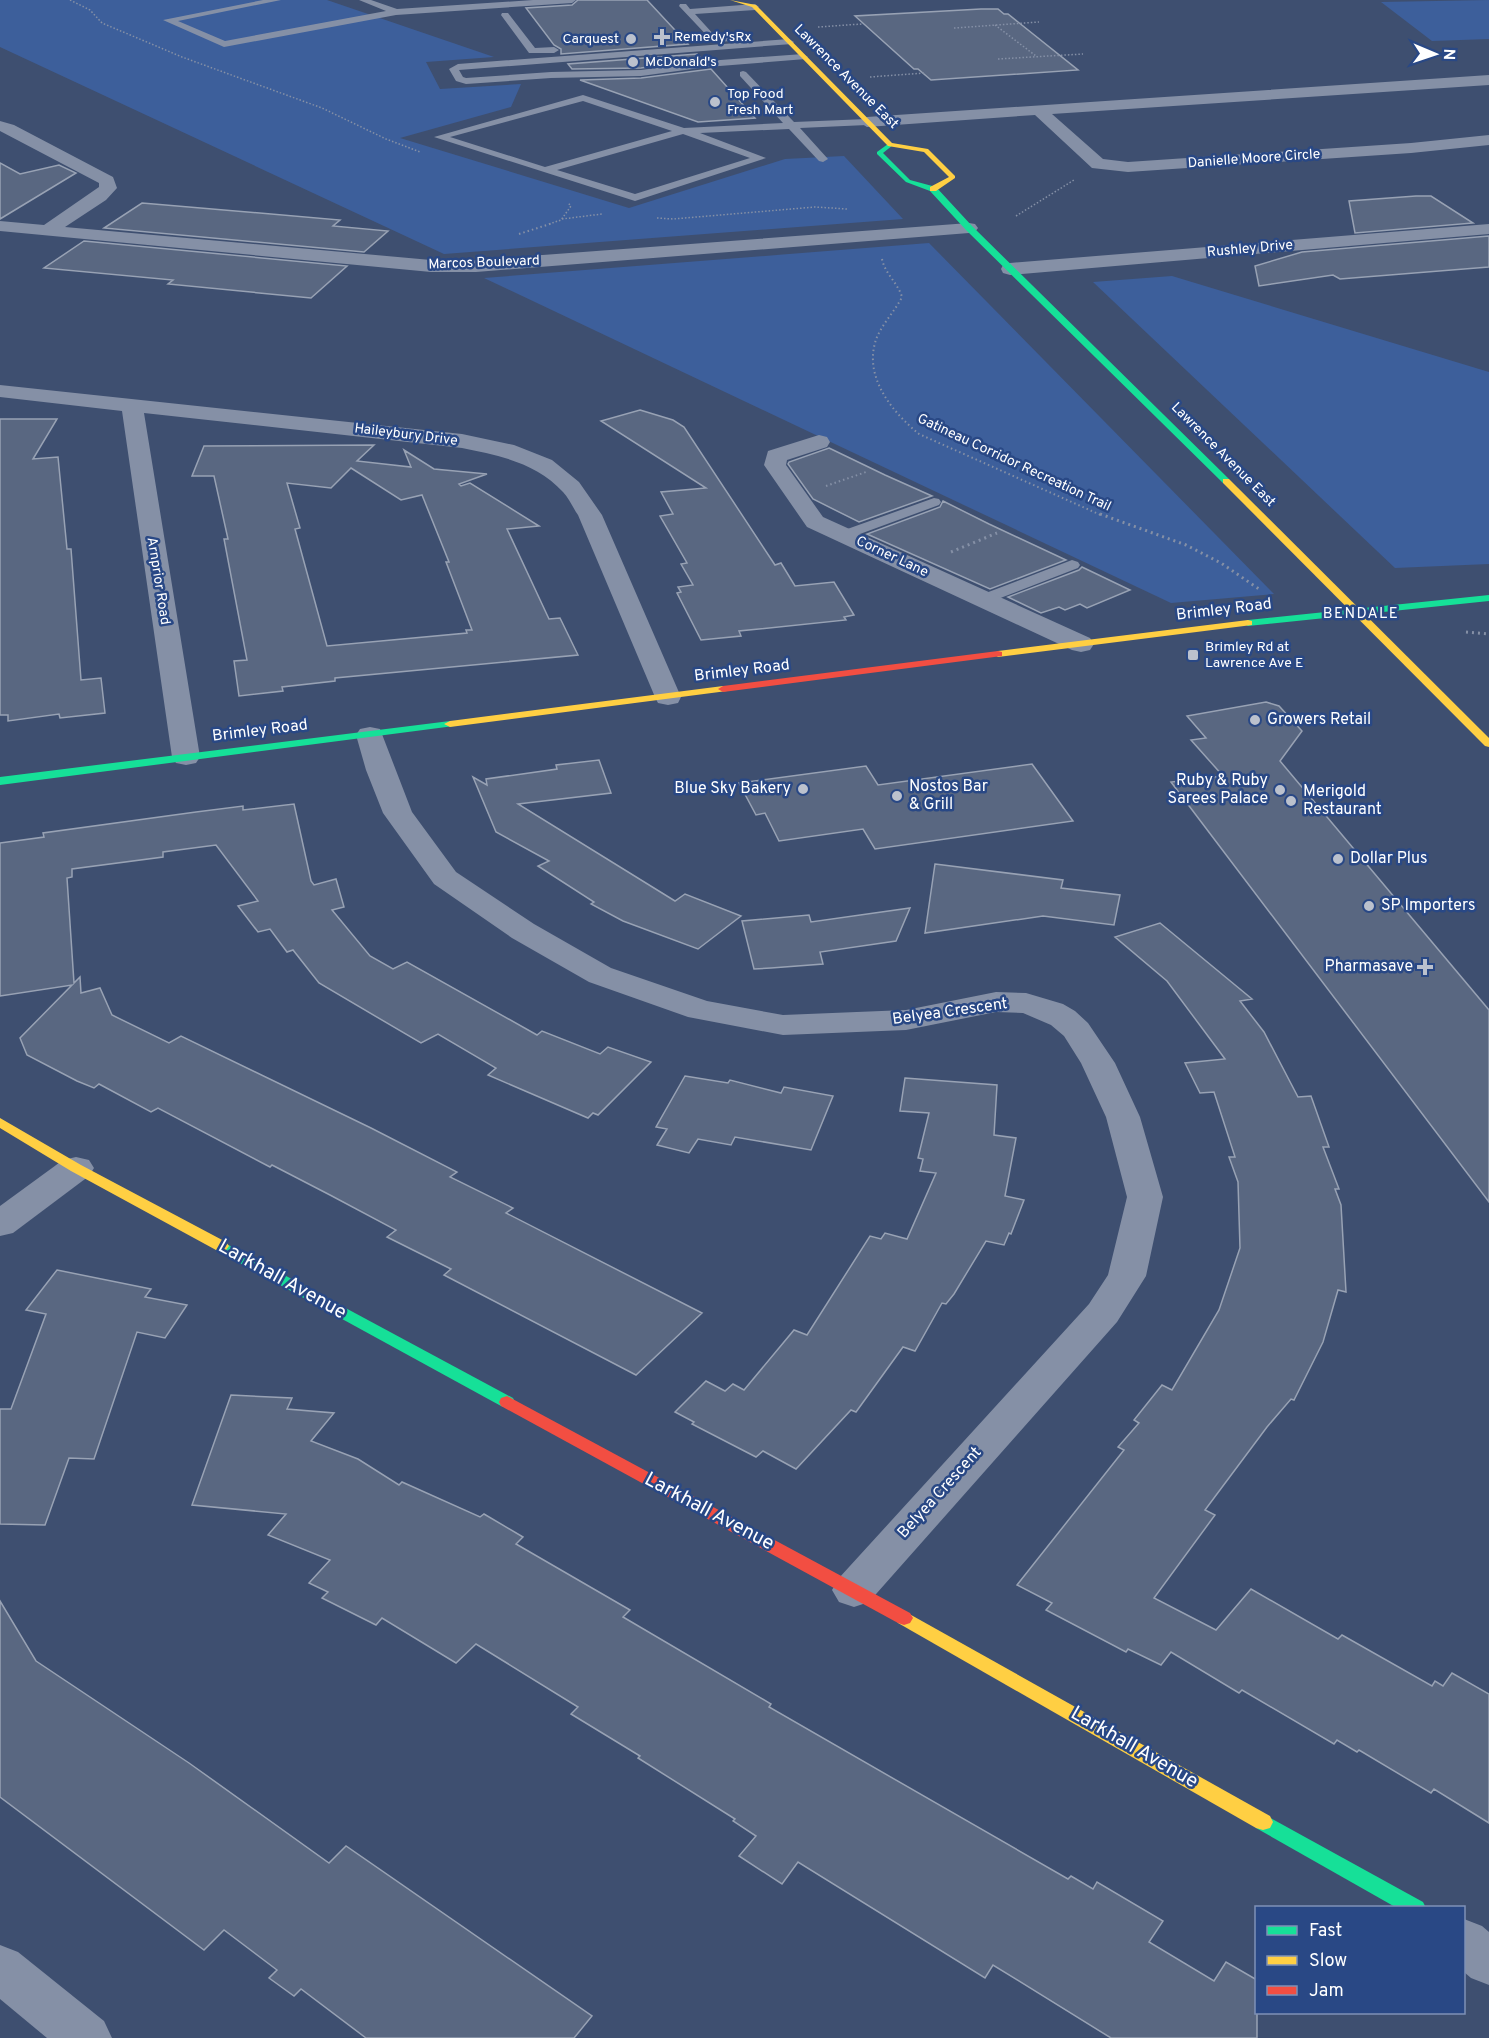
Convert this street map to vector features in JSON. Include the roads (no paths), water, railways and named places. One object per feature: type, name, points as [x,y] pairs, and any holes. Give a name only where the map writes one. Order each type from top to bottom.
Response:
[{"type":"main road","name":"Lawrence Avenue East","points":[[734,0],[758,5],[785,38],[890,145],[926,150],[942,165],[953,177],[933,189]]},
{"type":"main road","name":"Lawrence Avenue East","points":[[890,145],[879,153],[908,181],[933,189],[1010,269],[1358,611],[1489,744]]},
{"type":"main road","name":"Brimley Road","points":[[0,781],[1082,644],[1489,598]]},
{"type":"main road","name":"Larkhall Avenue","points":[[0,1122],[76,1168],[854,1590],[1412,1906]]},
{"type":"street","points":[[867,122],[1489,80]]},
{"type":"street","name":"Danielle Moore Circle","points":[[1039,111],[1098,164],[1128,168],[1411,148],[1489,140]]},
{"type":"street","points":[[0,126],[8,128],[107,181],[108,188],[100,196],[48,230]]},
{"type":"street","name":"Marcos Boulevard","points":[[0,226],[431,267],[476,266],[969,228]]},
{"type":"street","name":"Rushley Drive","points":[[1010,269],[1489,229]]},
{"type":"street","name":"Haileybury Drive","points":[[0,392],[462,441],[506,450],[544,465],[571,487],[590,515],[668,697]]},
{"type":"street","name":"Arnprior Road","points":[[132,405],[186,757]]},
{"type":"street","name":"Corner Lane","points":[[819,442],[776,456],[775,465],[814,522],[1082,644]]},
{"type":"street","name":"Belyea Crescent","points":[[370,735],[380,770],[398,813],[445,878],[523,931],[600,975],[700,1010],[783,1025],[906,1020],[996,1002],[1026,1003],[1051,1011],[1076,1030],[1098,1063],[1122,1117],[1145,1197],[1127,1276],[1103,1313],[854,1590]]},
{"type":"street","points":[[0,1224],[76,1168]]},
{"type":"street","points":[[1465,1943],[1489,1962]]},
{"type":"street","points":[[0,1968],[86,2038]]},
{"type":"lane","points":[[278,0],[168,20],[224,44],[429,4],[572,0]]},
{"type":"lane","points":[[363,0],[396,12]]},
{"type":"lane","points":[[678,2],[713,39]]},
{"type":"lane","points":[[688,12],[758,5]]},
{"type":"lane","points":[[505,15],[532,51],[713,39],[785,38]]},
{"type":"lane","points":[[785,38],[454,69],[459,79],[466,81],[551,75],[608,74],[804,57]]},
{"type":"lane","points":[[591,56],[583,58],[580,62],[583,68],[608,74]]},
{"type":"lane","points":[[591,56],[572,59],[563,65],[565,68],[578,72],[608,74]]},
{"type":"lane","points":[[743,75],[823,159]]},
{"type":"lane","points":[[583,98],[683,131],[761,159],[635,198],[439,137],[583,98]]},
{"type":"lane","points":[[545,170],[683,131],[867,122]]},
{"type":"lane","points":[[844,535],[934,502]]},
{"type":"lane","points":[[984,599],[1072,566]]},
{"type":"place","name":"Remedy'sRx","points":[[662,37]]},
{"type":"place","name":"Carquest","points":[[631,39]]},
{"type":"place","name":"McDonald's","points":[[633,62]]},
{"type":"place","name":"Top Food Fresh Mart","points":[[715,102]]},
{"type":"place","name":"Brimley Rd at Lawrence Ave E","points":[[1193,655]]},
{"type":"place","name":"Growers Retail","points":[[1255,720]]},
{"type":"place","name":"Blue Sky Bakery","points":[[803,789]]},
{"type":"place","name":"Ruby & Ruby Sarees Palace","points":[[1280,790]]},
{"type":"place","name":"Nostos Bar & Grill","points":[[897,796]]},
{"type":"place","name":"Merigold Restaurant","points":[[1291,801]]},
{"type":"place","name":"Dollar Plus","points":[[1338,859]]},
{"type":"place","name":"SP Importers","points":[[1369,906]]},
{"type":"place","name":"Pharmasave","points":[[1425,967]]},
{"type":"district","name":"BENDALE","points":[[1361,614]]}]
